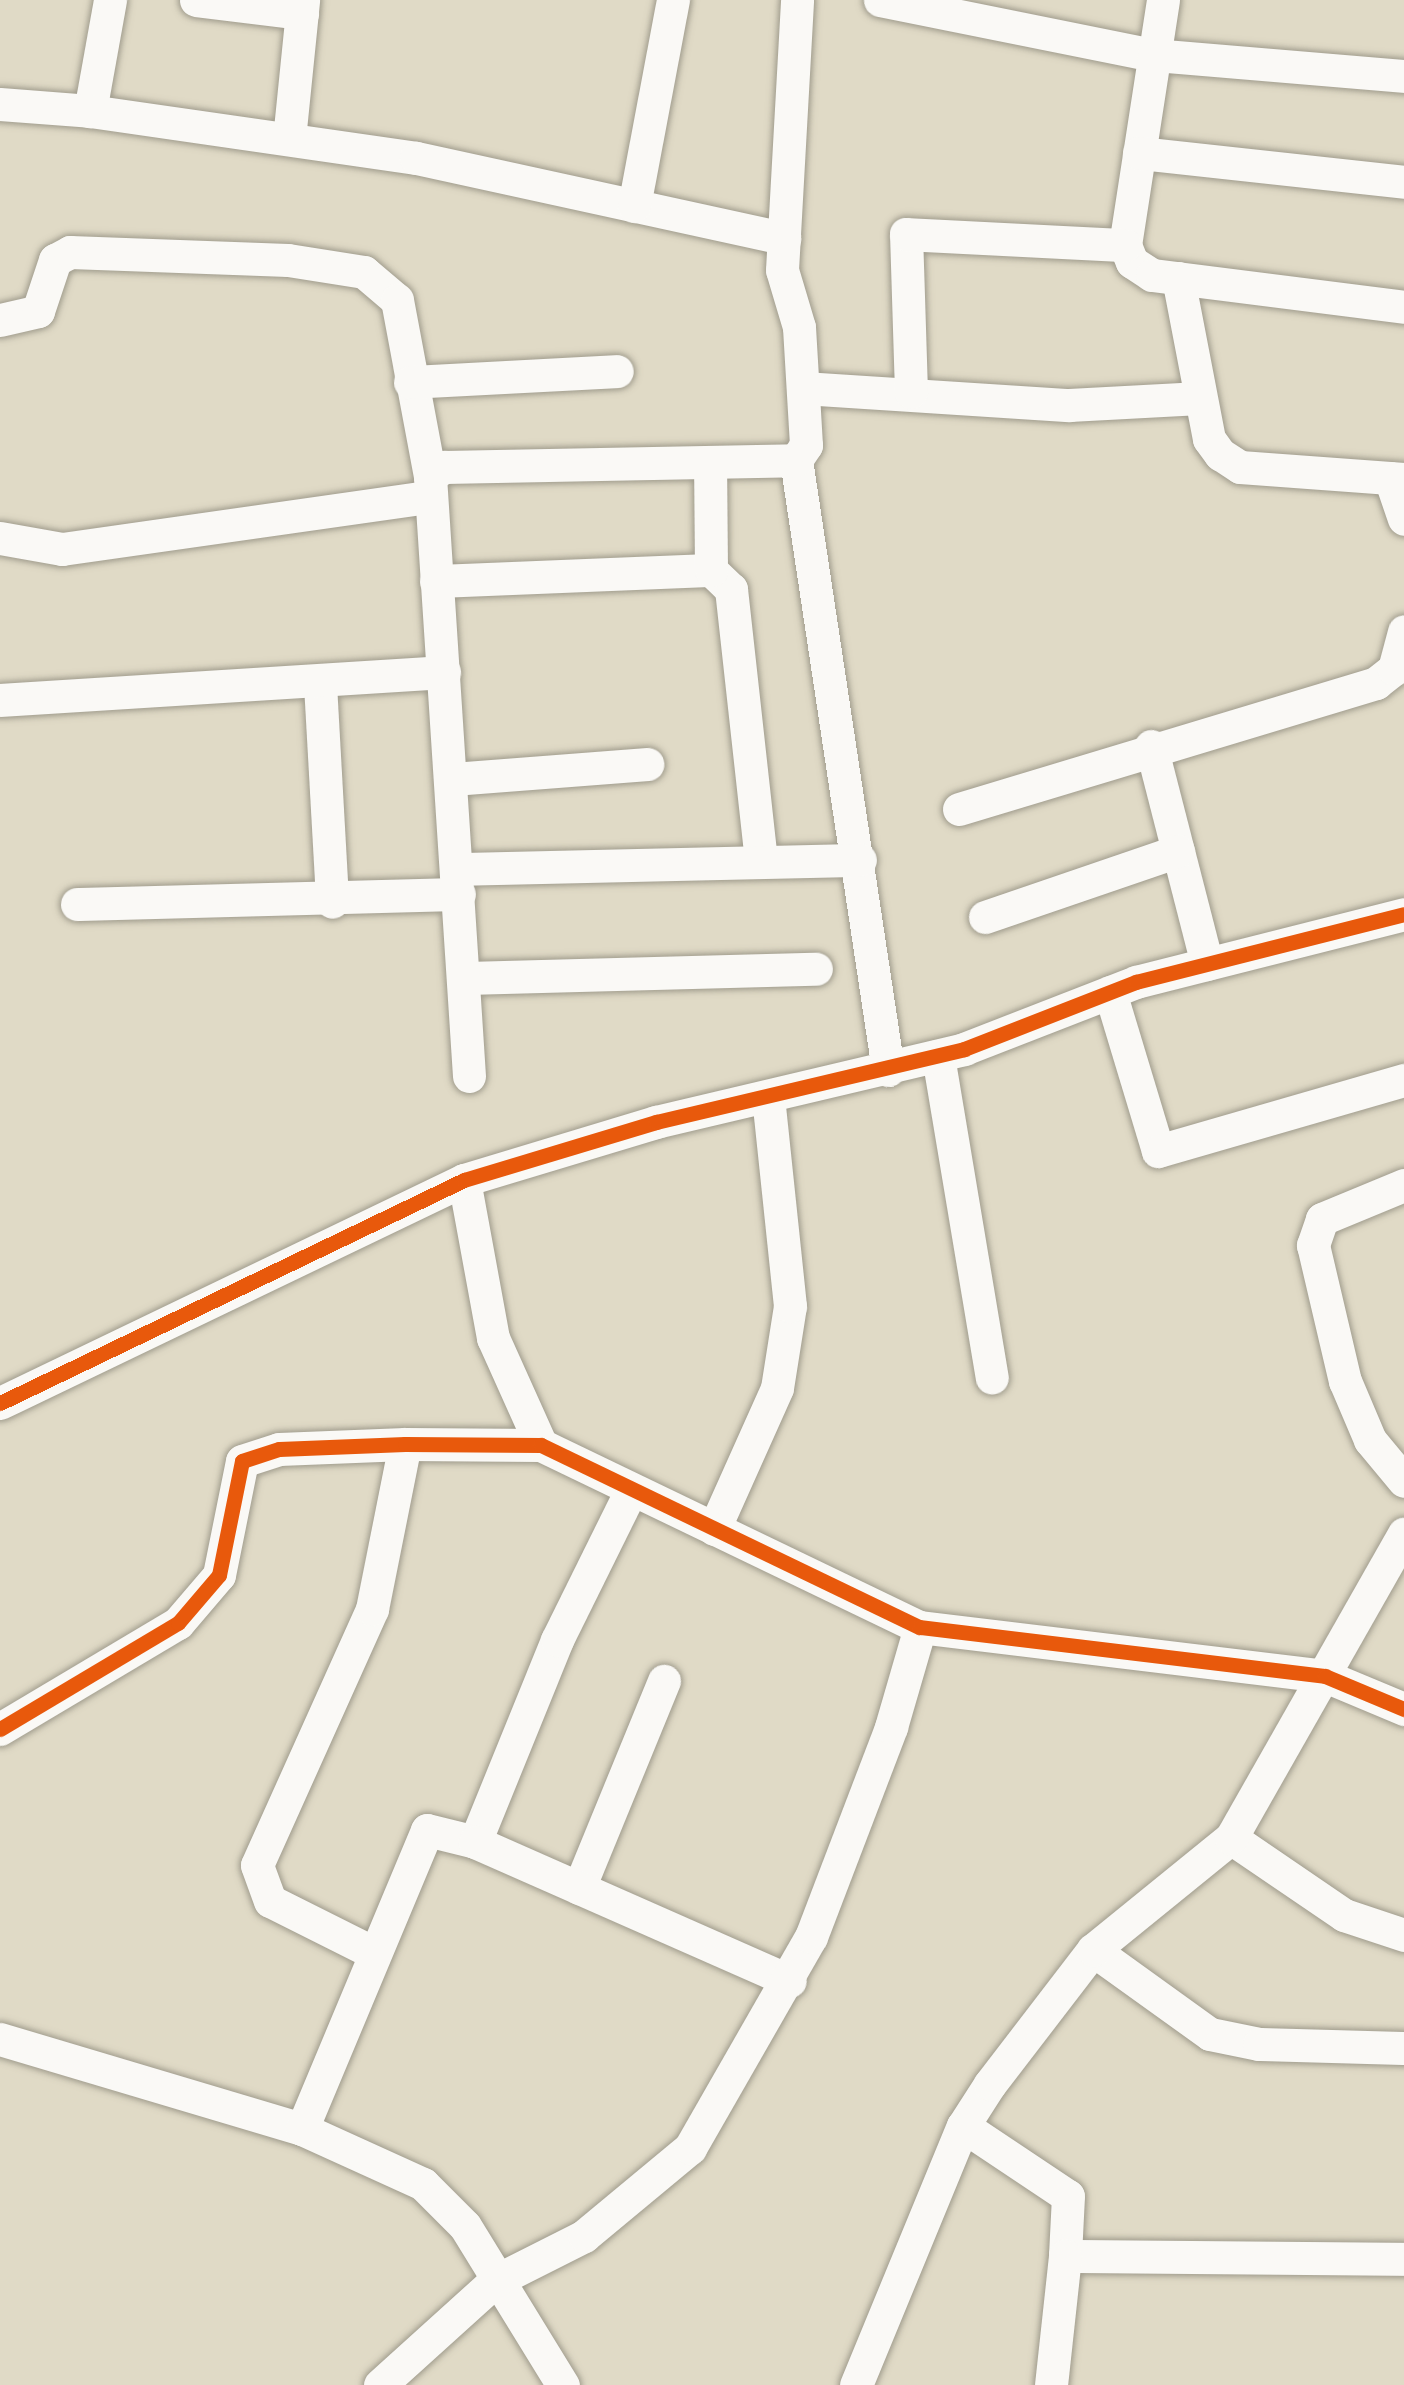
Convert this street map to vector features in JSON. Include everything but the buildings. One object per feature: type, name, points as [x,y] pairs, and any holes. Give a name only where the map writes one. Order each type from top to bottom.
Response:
[{"type":"street","points":[[90,111],[110,0]]},
{"type":"street","points":[[196,0],[302,6],[289,140]]},
{"type":"street","points":[[634,206],[673,0]]},
{"type":"street","points":[[797,0],[784,238],[803,388],[806,445],[796,460],[860,860],[888,1070]]},
{"type":"street","points":[[880,0],[1154,55],[1404,76]]},
{"type":"street","points":[[1163,0],[1125,245],[1132,262],[1152,275],[1404,307]]},
{"type":"street","points":[[0,104],[90,111],[416,158],[784,238]]},
{"type":"street","points":[[1139,153],[1404,182]]},
{"type":"street","points":[[911,392],[906,234],[1125,245]]},
{"type":"street","points":[[0,320],[38,310],[55,260],[70,252],[288,260],[385,283],[397,300],[429,487],[453,779],[469,1076]]},
{"type":"street","points":[[1178,278],[1209,439],[1240,467],[1397,479],[1404,519]]},
{"type":"street","points":[[410,382],[617,371]]},
{"type":"street","points":[[803,388],[1069,405],[1200,398]]},
{"type":"street","points":[[0,538],[62,549],[429,487],[444,467],[796,460]]},
{"type":"street","points":[[710,465],[711,570]]},
{"type":"street","points":[[436,580],[711,570],[731,589],[760,861]]},
{"type":"street","points":[[959,808],[1151,746],[1329,700],[1399,669],[1404,632]]},
{"type":"street","points":[[0,700],[320,685],[444,672]]},
{"type":"street","points":[[320,685],[332,902]]},
{"type":"street","points":[[1151,746],[1207,964]]},
{"type":"street","points":[[453,779],[647,764]]},
{"type":"street","points":[[985,917],[1178,850]]},
{"type":"street","points":[[76,904],[332,902],[459,881],[760,861],[860,860]]},
{"type":"street","points":[[0,1402],[464,1180],[938,1056],[1110,992],[1404,914]]},
{"type":"street","points":[[464,978],[816,969]]},
{"type":"street","points":[[1110,992],[1158,1150],[1404,1081]]},
{"type":"street","points":[[938,1056],[992,1378]]},
{"type":"street","points":[[714,1529],[777,1388],[790,1306],[768,1097]]},
{"type":"street","points":[[464,1180],[493,1338],[541,1445]]},
{"type":"street","points":[[1404,1185],[1322,1219],[1312,1245],[1345,1381],[1370,1439],[1404,1481]]},
{"type":"street","points":[[374,1953],[270,1901],[256,1865],[372,1609],[405,1444]]},
{"type":"street","points":[[0,1729],[178,1622],[219,1575],[242,1461],[279,1449],[405,1444],[541,1445],[920,1627],[1325,1676],[1404,1709]]},
{"type":"street","points":[[475,1842],[557,1640],[631,1490]]},
{"type":"street","points":[[856,2385],[963,2126],[1093,1950],[1231,1838],[1404,1534]]},
{"type":"street","points":[[380,2385],[495,2281],[584,2236],[659,2181],[690,2148],[790,1981],[891,1727],[920,1627]]},
{"type":"street","points":[[579,1888],[664,1681]]},
{"type":"street","points":[[302,2129],[422,1833],[437,1828],[790,1981]]},
{"type":"street","points":[[1231,1838],[1344,1915],[1404,1936]]},
{"type":"street","points":[[1093,1950],[1210,2034],[1404,2048]]},
{"type":"street","points":[[0,2039],[302,2129],[423,2184],[465,2227],[562,2385]]},
{"type":"street","points":[[963,2126],[1068,2196],[1073,2213],[1051,2385]]},
{"type":"street","points":[[1065,2256],[1404,2260]]},
{"type":"cycle path","points":[[0,1403],[464,1180],[656,1122],[964,1049],[1136,982],[1404,914]]},
{"type":"cycle path","points":[[0,1729],[178,1623],[219,1575],[242,1461],[279,1449],[405,1444],[541,1445],[920,1627],[1325,1676],[1404,1709]]}]
